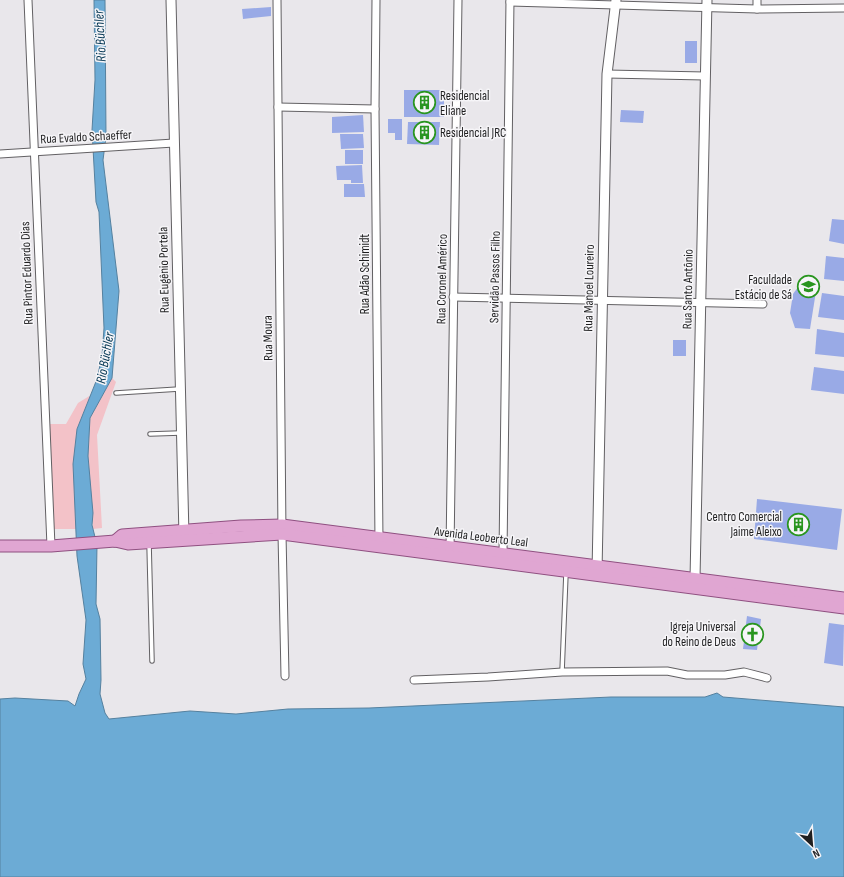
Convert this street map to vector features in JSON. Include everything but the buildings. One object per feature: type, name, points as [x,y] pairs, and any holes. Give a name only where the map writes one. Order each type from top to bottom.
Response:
[{"type":"main road","name":"Avenida Leoberto Leal","points":[[0,546],[50,546],[115,541],[128,544],[254,525],[450,553],[566,572],[597,571],[695,579],[844,598]]},
{"type":"main road","name":"Avenida Leoberto Leal","points":[[115,541],[122,535],[184,535]]},
{"type":"main road","name":"Avenida Leoberto Leal","points":[[450,553],[503,554],[597,571],[844,608]]},
{"type":"street","name":"Rua Pintor Eduardo Dias","points":[[28,0],[50,546]]},
{"type":"street","name":"Rua Eugênio Portela","points":[[171,0],[184,535]]},
{"type":"street","name":"Rua Moura","points":[[277,0],[282,530],[286,676]]},
{"type":"street","name":"Rua Adão Schimidt","points":[[376,0],[375,109],[379,543]]},
{"type":"street","name":"Rua Coronel Américo","points":[[450,553],[458,0]]},
{"type":"street","points":[[757,0],[757,9]]},
{"type":"street","points":[[510,1],[707,4],[757,9],[844,8]]},
{"type":"street","name":"Servidão Passos Filho","points":[[503,554],[510,1]]},
{"type":"street","name":"Rua Manoel Loureiro","points":[[597,571],[607,74],[615,3]]},
{"type":"street","name":"Rua Santo Antônio","points":[[695,579],[707,4]]},
{"type":"street","points":[[607,74],[705,76]]},
{"type":"street","points":[[278,107],[375,109]]},
{"type":"street","name":"Rua Evaldo Schaeffer","points":[[0,154],[174,143]]},
{"type":"street","points":[[453,298],[763,304]]},
{"type":"street","points":[[414,680],[562,672],[667,671],[687,675],[725,675],[744,672],[767,678]]},
{"type":"lane","points":[[116,393],[180,389]]},
{"type":"lane","points":[[150,434],[181,433]]},
{"type":"lane","points":[[149,542],[152,661]]},
{"type":"lane","points":[[562,672],[566,572]]},
{"type":"shaded area","points":[[112,378],[116,382],[97,435],[102,528],[93,529],[88,456],[90,418]]},
{"type":"shaded area","points":[[91,395],[77,429],[77,529],[53,529],[48,424],[66,424],[78,403]]},
{"type":"water","name":"Rio Büchler","points":[[94,0],[105,0],[106,137],[103,160],[119,291],[112,378],[90,418],[88,456],[93,513],[92,525],[97,545],[96,604],[100,619],[100,694],[105,713],[109,719],[190,711],[236,714],[288,709],[369,708],[611,697],[705,697],[717,693],[723,697],[844,707],[844,877],[0,877],[0,699],[15,698],[68,701],[75,706],[86,679],[83,664],[86,620],[77,556],[73,464],[77,429],[97,379],[102,356],[104,328],[99,212],[96,202],[92,130],[95,80]]},
{"type":"place","name":"Residencial Eliane","points":[[424,103]]},
{"type":"place","name":"Residencial JRC","points":[[424,133]]},
{"type":"place","name":"Faculdade Estácio de Sá","points":[[808,287]]},
{"type":"place","name":"Centro Comercial Jaime Aleixo","points":[[798,524]]},
{"type":"place","name":"Igreja Universal do Reino de Deus","points":[[752,634]]}]
